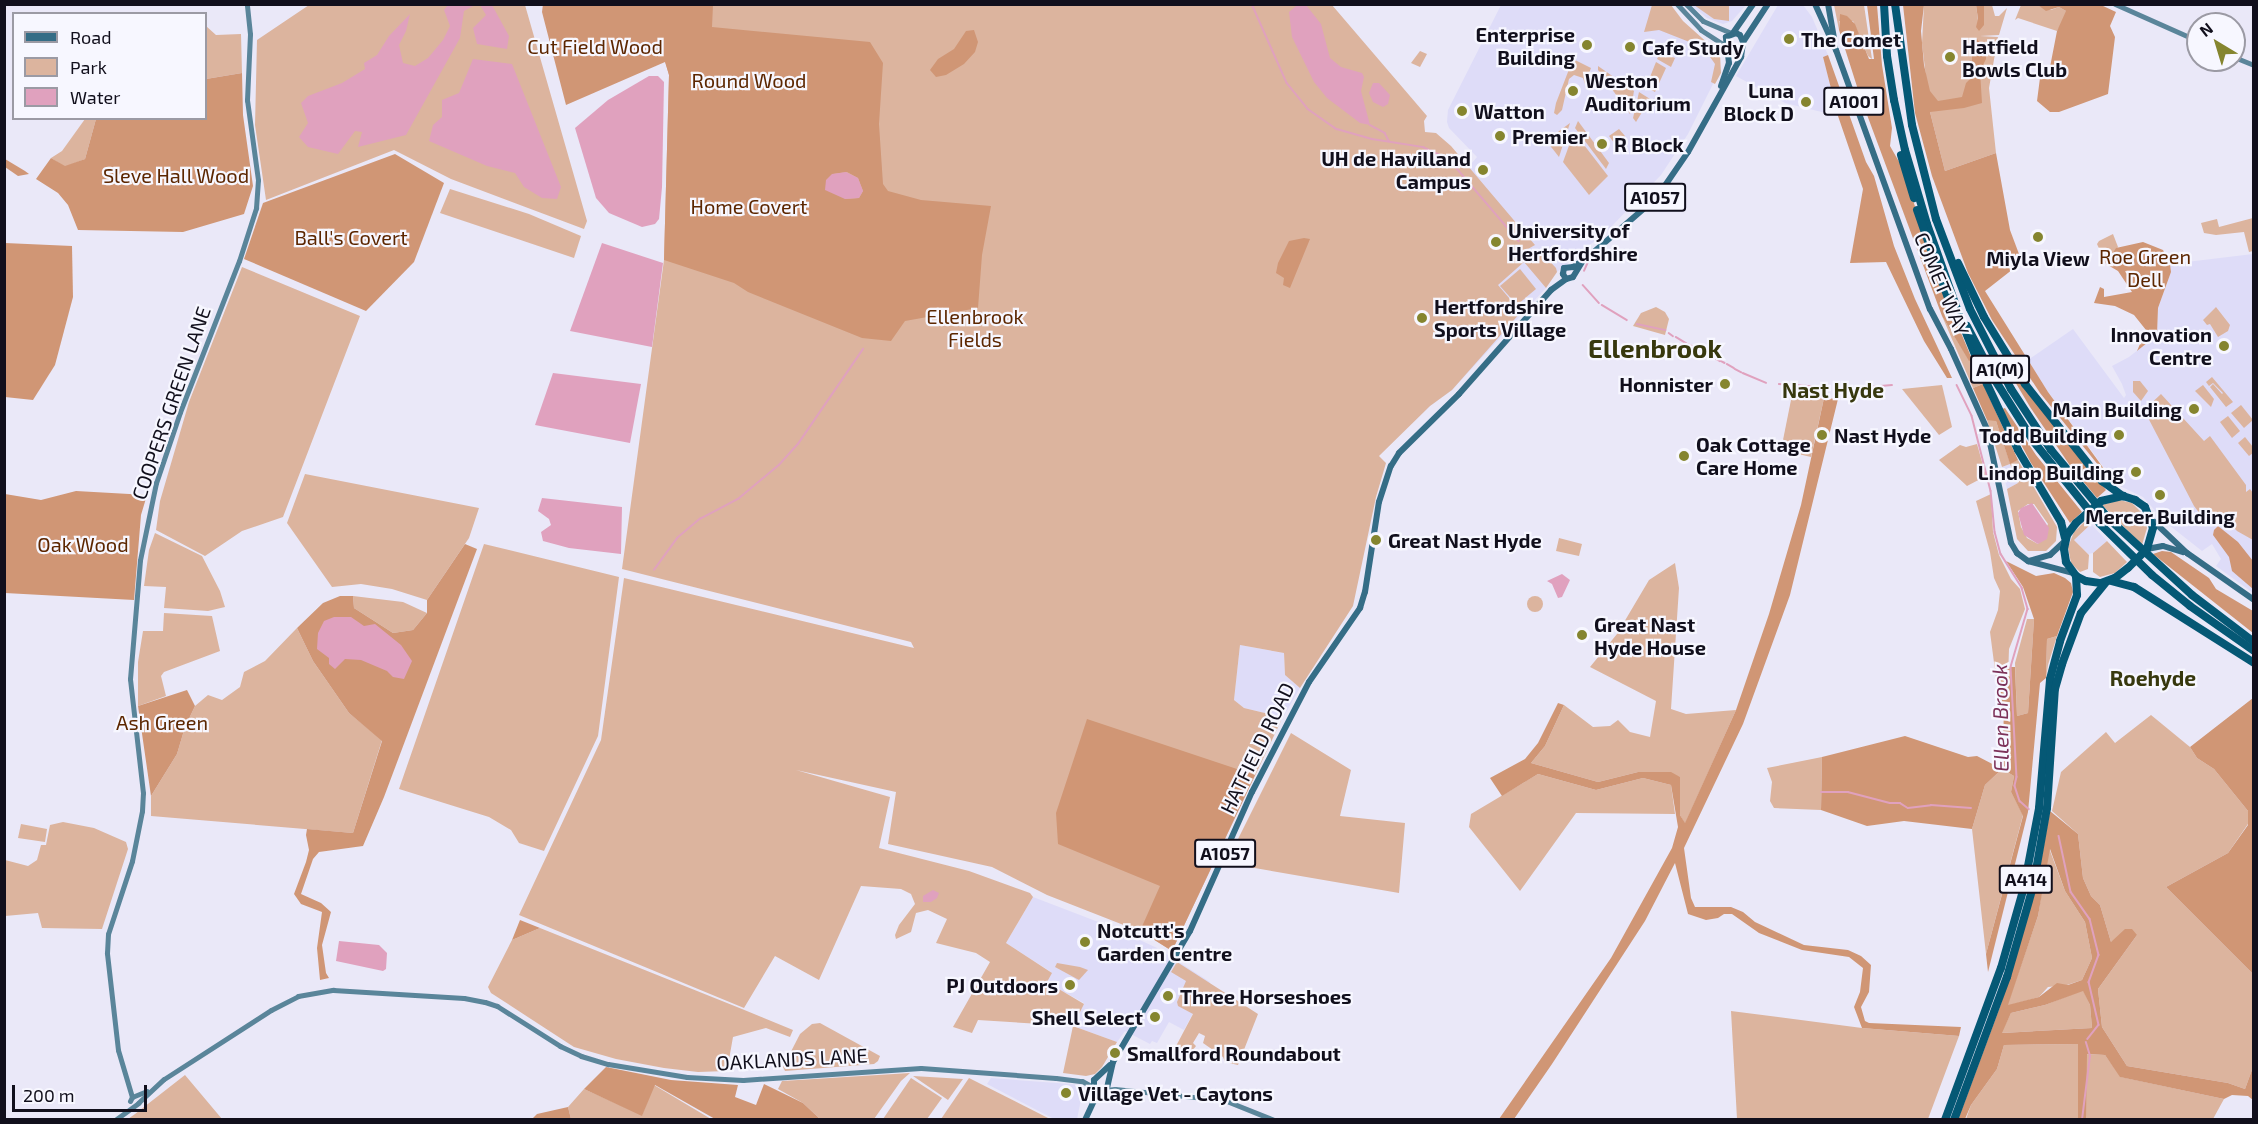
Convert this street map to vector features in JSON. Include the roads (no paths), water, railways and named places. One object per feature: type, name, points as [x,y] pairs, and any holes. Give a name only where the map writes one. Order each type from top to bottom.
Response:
[{"type":"highway","name":"A1(M)","points":[[1884,4],[1887,56],[1903,143],[1942,267],[1995,380],[2062,481],[2100,524],[2152,575],[2190,606],[2253,651]]},
{"type":"highway","name":"A1(M)","points":[[1895,4],[1912,125],[1946,248],[1981,332],[2011,389],[2076,483],[2137,547],[2192,595],[2253,642]]},
{"type":"highway","points":[[1887,56],[1886,71],[1893,117],[1908,179],[1944,289],[2010,435],[2061,522],[2066,562],[2075,574],[2091,583],[2109,581],[2134,587],[2253,663]]},
{"type":"highway","points":[[1931,198],[1966,284],[2009,359],[2037,400],[2102,481],[2123,496],[2140,503],[2151,518],[2153,533],[2147,549],[2128,568],[2109,581]]},
{"type":"highway","points":[[1942,267],[1970,345]]},
{"type":"highway","points":[[2065,540],[2076,523],[2102,501],[2123,496]]},
{"type":"highway","name":"A414","points":[[1945,1119],[2001,968],[2024,887],[2040,798],[2050,679],[2060,641],[2077,595],[2075,574]]},
{"type":"highway","name":"A414","points":[[1954,1119],[2007,977],[2033,887],[2047,808],[2055,689],[2062,664],[2081,613],[2109,581]]},
{"type":"main road","points":[[1732,33],[1740,35],[1742,45],[1734,51],[1727,47],[1726,39],[1753,4]]},
{"type":"main road","name":"A1057","points":[[1574,269],[1564,268],[1565,276],[1573,277],[1574,269],[1648,206],[1664,187],[1688,152],[1719,92],[1741,57],[1742,45],[1768,4]]},
{"type":"main road","name":"COMET WAY","points":[[1815,4],[1836,50],[1930,309],[1956,359],[1987,429],[2011,543],[2017,553],[2028,561]]},
{"type":"main road","name":"COMET WAY","points":[[1828,4],[1836,50]]},
{"type":"main road","name":"A1057","points":[[1719,92],[1728,67],[1727,47]]},
{"type":"main road","name":"HATFIELD ROAD","points":[[1085,1119],[1094,1101],[1105,1087],[1113,1062],[1190,931],[1252,792],[1309,682],[1360,608],[1365,592],[1379,502],[1391,466],[1399,453],[1459,394],[1565,276]]},
{"type":"main road","points":[[2151,518],[2187,554],[2253,600]]},
{"type":"main road","points":[[2028,561],[2050,555],[2065,540]]},
{"type":"main road","points":[[2147,549],[2163,546],[2187,554]]},
{"type":"main road","points":[[2028,561],[2075,574]]},
{"type":"main road","name":"HATFIELD ROAD","points":[[1097,1078],[1113,1062]]},
{"type":"main road","points":[[1094,1101],[1093,1088],[1097,1078],[1105,1087]]},
{"type":"main road","points":[[1093,1088],[1105,1087]]},
{"type":"street","name":"COOPERS GREEN LANE","points":[[134,1100],[118,1050],[107,953],[108,934],[132,861],[142,811],[143,793],[129,679],[140,560],[154,490],[176,423],[239,261],[256,208],[258,180],[247,100],[250,34],[247,4]]},
{"type":"street","points":[[1677,4],[1701,30],[1727,47]]},
{"type":"street","points":[[1686,4],[1703,21],[1732,33]]},
{"type":"street","points":[[2115,4],[2186,36]]},
{"type":"street","name":"OAKLANDS LANE","points":[[115,1119],[134,1100],[290,1000],[333,990],[464,998],[485,1002],[496,1006],[560,1046],[581,1056],[608,1064],[687,1077],[743,1080],[921,1068],[1082,1082],[1097,1078]]},
{"type":"street","name":"OAKLANDS LANE","points":[[1082,1082],[1093,1088]]},
{"type":"street","points":[[1105,1087],[1231,1102],[1274,1119]]},
{"type":"water","points":[[448,5],[475,5],[464,11],[460,38],[406,135],[358,147],[362,132],[355,131],[338,154],[308,147],[299,137],[308,123],[301,103],[308,96],[342,83],[365,69],[364,63],[377,55],[389,36],[410,14],[406,31],[399,45],[403,63],[415,66],[428,58],[443,40],[450,26],[444,10]]},
{"type":"water","points":[[480,5],[492,5],[509,36],[507,49],[477,44],[473,28],[486,15]]},
{"type":"water","points":[[1306,5],[1321,24],[1330,58],[1341,67],[1362,73],[1364,77],[1361,91],[1370,125],[1360,123],[1327,98],[1314,82],[1292,37],[1289,12],[1296,6]]},
{"type":"water","points":[[473,59],[512,64],[561,187],[557,199],[542,198],[524,187],[515,173],[487,166],[429,141],[433,125],[442,117],[442,100],[459,93]]},
{"type":"water","points":[[649,76],[658,76],[664,82],[662,187],[659,219],[655,224],[642,227],[609,213],[596,198],[575,128],[608,100]]},
{"type":"water","points":[[1373,83],[1379,83],[1390,95],[1388,104],[1383,107],[1373,102],[1369,93]]},
{"type":"water","points":[[846,172],[858,178],[863,191],[859,198],[845,199],[825,190],[826,180],[832,174]]},
{"type":"water","points":[[602,243],[663,263],[652,347],[570,331]]},
{"type":"water","points":[[553,373],[641,384],[630,443],[535,425]]},
{"type":"water","points":[[542,498],[622,507],[621,554],[569,548],[543,541],[541,532],[551,525],[549,519],[538,511]]},
{"type":"water","points":[[2032,503],[2049,528],[2047,539],[2038,544],[2024,535],[2018,513],[2021,508]]},
{"type":"water","points":[[1562,574],[1570,580],[1562,597],[1558,598],[1552,584],[1547,581]]},
{"type":"water","points":[[334,617],[351,617],[364,626],[375,624],[401,645],[412,661],[404,679],[393,677],[387,671],[361,660],[345,659],[335,669],[329,664],[329,658],[317,649],[318,633],[324,621]]},
{"type":"water","points":[[933,890],[939,893],[937,898],[931,902],[923,902],[923,896]]},
{"type":"water","points":[[339,941],[379,945],[387,953],[386,969],[383,971],[336,961]]},
{"type":"waterway","points":[[1252,4],[1287,83],[1308,109],[1337,129],[1372,139],[1423,147],[1440,155],[1454,165],[1519,241]]},
{"type":"waterway","points":[[1370,125],[1385,133],[1389,141]]},
{"type":"waterway","points":[[1584,271],[1588,262]]},
{"type":"waterway","name":"Ellen Brook","points":[[1583,285],[1599,303]]},
{"type":"waterway","name":"Ellen Brook","points":[[1602,305],[1627,320]]},
{"type":"waterway","name":"Ellen Brook","points":[[1637,324],[1665,330]]},
{"type":"waterway","name":"Ellen Brook","points":[[1669,333],[1673,336]]},
{"type":"waterway","name":"Ellen Brook","points":[[1676,337],[1686,343]]},
{"type":"waterway","name":"Ellen Brook","points":[[1688,344],[1696,348]]},
{"type":"waterway","points":[[654,570],[677,538],[700,519],[738,499],[779,465],[798,444],[863,349]]},
{"type":"waterway","name":"Ellen Brook","points":[[1713,357],[1720,361]]},
{"type":"waterway","name":"Ellen Brook","points":[[1721,361],[1725,363]]},
{"type":"waterway","name":"Ellen Brook","points":[[1727,364],[1734,368]]},
{"type":"waterway","name":"Ellen Brook","points":[[1735,369],[1741,372]]},
{"type":"waterway","name":"Ellen Brook","points":[[1743,373],[1766,383]]},
{"type":"waterway","name":"Ellen Brook","points":[[1779,384],[1822,387]]},
{"type":"waterway","name":"Ellen Brook","points":[[1846,389],[1892,385]]},
{"type":"waterway","name":"Ellen Brook","points":[[1957,385],[1972,416],[1991,491],[1995,532],[2001,554],[2022,588],[2028,609],[2011,667],[2017,777],[2015,786],[2020,801],[2029,809]]},
{"type":"waterway","points":[[1821,792],[1848,792],[1890,803],[1900,803],[1908,808],[1931,805],[1971,808]]},
{"type":"waterway","name":"Ellen Brook","points":[[2059,836],[2071,892],[2090,919],[2099,955],[2089,982],[2099,1025],[2088,1039]]},
{"type":"waterway","name":"Ellen Brook","points":[[2082,1120],[2090,1056],[2086,1043]]},
{"type":"place","name":"The Comet","points":[[1789,39]]},
{"type":"place","name":"Enterprise Building","points":[[1587,45]]},
{"type":"place","name":"Cafe Study","points":[[1630,47]]},
{"type":"place","name":"Hatfield Bowls Club","points":[[1950,57]]},
{"type":"place","name":"Weston Auditorium","points":[[1573,91]]},
{"type":"place","name":"Luna Block D","points":[[1806,102]]},
{"type":"place","name":"Watton","points":[[1462,111]]},
{"type":"place","name":"Premier","points":[[1500,136]]},
{"type":"place","name":"R Block","points":[[1602,144]]},
{"type":"place","name":"UH de Havilland Campus","points":[[1483,170]]},
{"type":"place","name":"Miyla View","points":[[2038,237]]},
{"type":"place","name":"University of Hertfordshire","points":[[1496,242]]},
{"type":"place","name":"Hertfordshire Sports Village","points":[[1422,318]]},
{"type":"place","name":"Innovation Centre","points":[[2224,346]]},
{"type":"place","name":"Honnister","points":[[1725,384]]},
{"type":"place","name":"Main Building","points":[[2194,409]]},
{"type":"place","name":"Nast Hyde","points":[[1822,435]]},
{"type":"place","name":"Todd Building","points":[[2119,435]]},
{"type":"place","name":"Oak Cottage Care Home","points":[[1684,456]]},
{"type":"place","name":"Lindop Building","points":[[2136,472]]},
{"type":"place","name":"Mercer Building","points":[[2160,495]]},
{"type":"place","name":"Great Nast Hyde","points":[[1376,540]]},
{"type":"place","name":"Great Nast Hyde House","points":[[1582,635]]},
{"type":"place","name":"Notcutt's Garden Centre","points":[[1085,942]]},
{"type":"place","name":"PJ Outdoors","points":[[1070,985]]},
{"type":"place","name":"Three Horseshoes","points":[[1168,996]]},
{"type":"place","name":"Shell Select","points":[[1155,1017]]},
{"type":"place","name":"Smallford Roundabout","points":[[1115,1053]]},
{"type":"place","name":"Village Vet - Caytons","points":[[1066,1093]]},
{"type":"district","name":"Ellenbrook","points":[[1655,348]]},
{"type":"district","name":"Nast Hyde","points":[[1833,390]]},
{"type":"district","name":"Roehyde","points":[[2153,678]]},
{"type":"park label","name":"Cut Field Wood","points":[[595,46]]},
{"type":"park label","name":"Round Wood","points":[[749,80]]},
{"type":"park label","name":"Sleve Hall Wood","points":[[176,175]]},
{"type":"park label","name":"Home Covert","points":[[749,206]]},
{"type":"park label","name":"Ball's Covert","points":[[351,237]]},
{"type":"park label","name":"Roe Green Dell","points":[[2145,268]]},
{"type":"park label","name":"Ellenbrook Fields","points":[[975,328]]},
{"type":"park label","name":"Oak Wood","points":[[83,544]]},
{"type":"park label","name":"Ash Green","points":[[162,722]]}]
